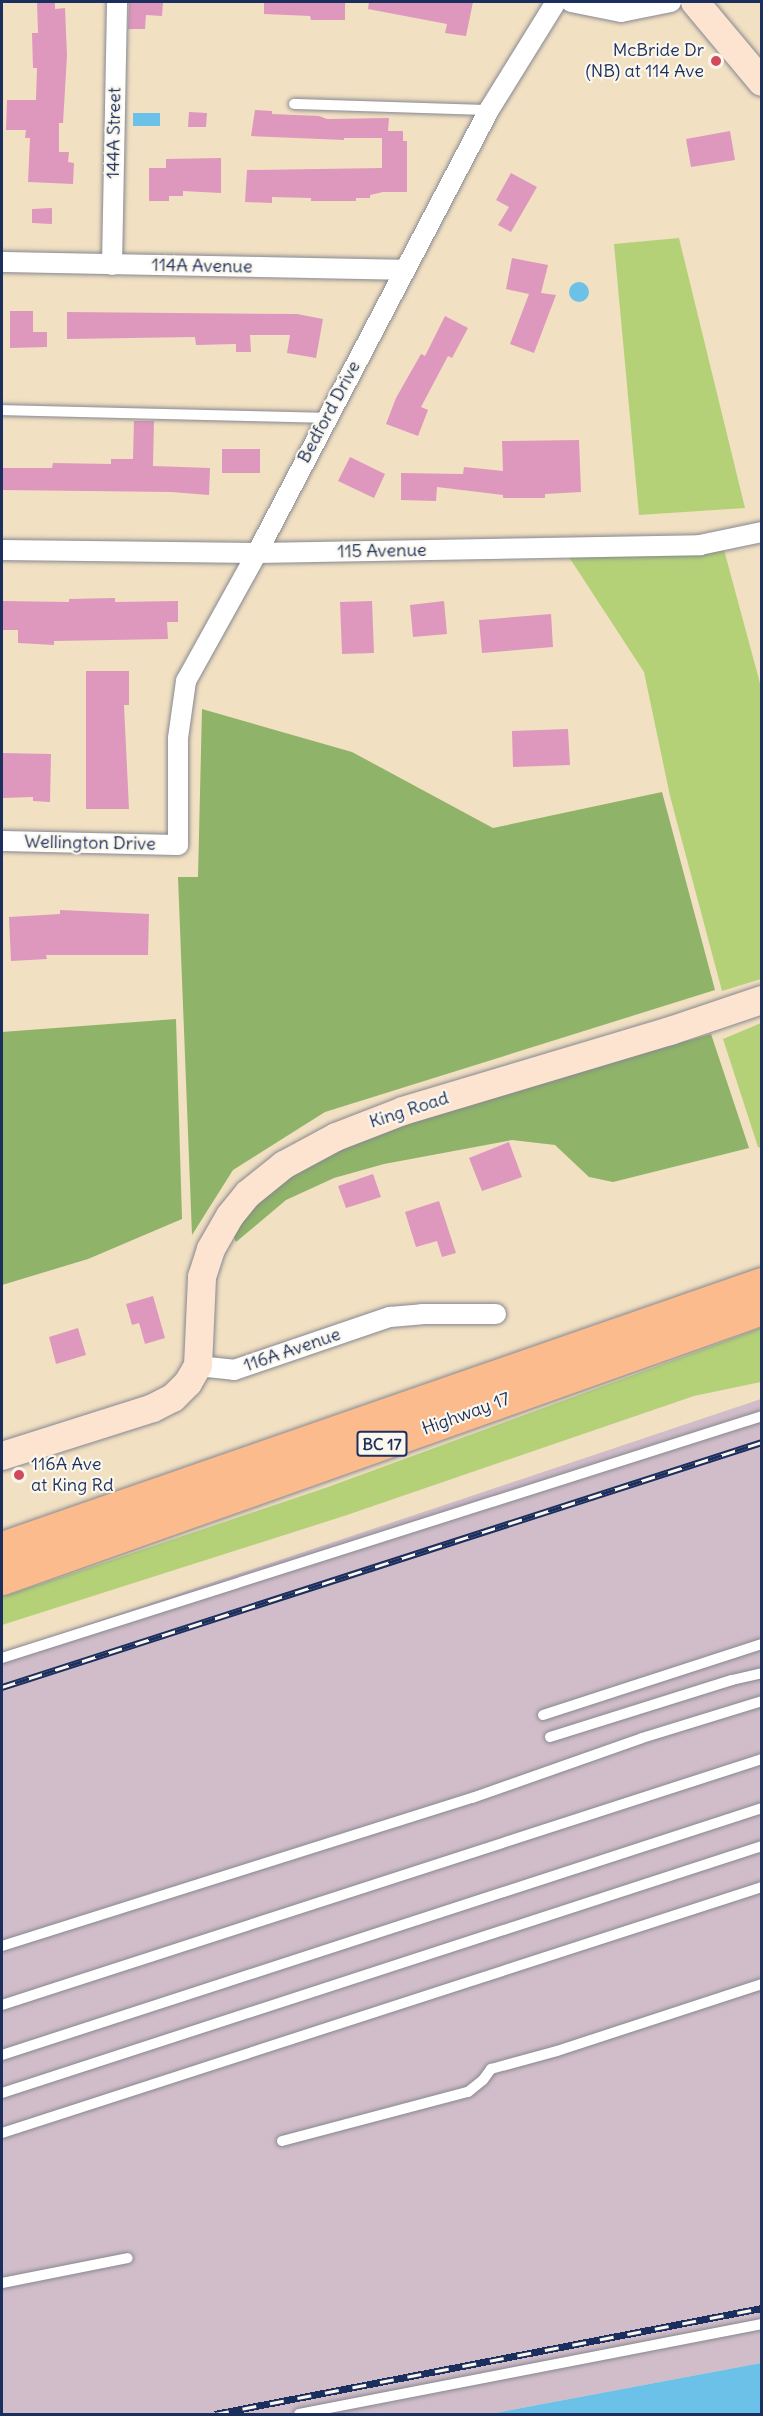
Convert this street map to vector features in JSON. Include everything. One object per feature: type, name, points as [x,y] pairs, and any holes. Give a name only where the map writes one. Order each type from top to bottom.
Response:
[{"type":"highway","name":"Highway 17","points":[[2,1548],[762,1284]]},
{"type":"highway","name":"Highway 17","points":[[2,1578],[762,1308]]},
{"type":"street","name":"144A Street","points":[[112,265],[117,2]]},
{"type":"street","name":"Bedford Drive","points":[[178,845],[178,738],[186,681],[257,553],[403,270],[489,110],[556,2]]},
{"type":"street","points":[[571,2],[621,12],[671,2]]},
{"type":"street","points":[[695,2],[762,82]]},
{"type":"street","name":"114A Avenue","points":[[2,262],[403,270]]},
{"type":"street","name":"115 Avenue","points":[[2,550],[257,553],[700,545],[762,532]]},
{"type":"street","name":"Wellington Drive","points":[[2,841],[178,845]]},
{"type":"street","name":"King Road","points":[[198,1366],[202,1277],[211,1249],[230,1216],[248,1194],[284,1164],[336,1137],[403,1111],[762,1000]]},
{"type":"street","name":"116A Avenue","points":[[198,1366],[234,1370],[390,1317],[422,1314],[496,1314]]},
{"type":"street","points":[[2,1456],[153,1408],[173,1398],[188,1383],[198,1366]]},
{"type":"lane","points":[[294,104],[489,110]]},
{"type":"lane","points":[[2,410],[327,418]]},
{"type":"lane","points":[[2,1658],[762,1416]]},
{"type":"lane","points":[[543,1715],[762,1644]]},
{"type":"lane","points":[[550,1737],[732,1680],[762,1673]]},
{"type":"lane","points":[[2,1946],[376,1829],[642,1738],[762,1701]]},
{"type":"lane","points":[[2,2005],[762,1758]]},
{"type":"lane","points":[[2,2055],[762,1808]]},
{"type":"lane","points":[[2,2092],[762,1846]]},
{"type":"lane","points":[[2,2133],[762,1887]]},
{"type":"lane","points":[[282,2142],[468,2092],[483,2080],[491,2069],[762,1984]]},
{"type":"lane","points":[[2,2283],[128,2258]]},
{"type":"lane","points":[[299,2415],[762,2324]]},
{"type":"shaded area","points":[[761,1399],[761,2363],[490,2414],[2,2414],[2,1653]]},
{"type":"green space","points":[[679,238],[745,508],[639,515],[614,244]]},
{"type":"green space","points":[[723,546],[761,687],[761,979],[722,991],[670,796],[644,672],[567,554]]},
{"type":"green space","points":[[202,709],[352,752],[493,828],[662,792],[715,990],[325,1112],[233,1170],[192,1235],[178,877],[198,877]]},
{"type":"green space","points":[[176,1019],[182,1219],[88,1259],[2,1285],[2,1032]]},
{"type":"green space","points":[[761,1023],[761,1148],[758,1147],[723,1039]]},
{"type":"green space","points":[[711,1034],[749,1148],[613,1182],[589,1177],[555,1145],[512,1140],[384,1164],[334,1178],[286,1200],[236,1242],[231,1230],[272,1186],[333,1149],[448,1109]]},
{"type":"green space","points":[[761,1328],[761,1382],[694,1396],[344,1516],[2,1625],[2,1597],[328,1487]]},
{"type":"water","points":[[133,113],[160,113],[160,126],[133,126]]},
{"type":"water","points":[[579,282],[586,285],[589,292],[586,299],[579,302],[572,299],[569,292],[572,285]]},
{"type":"water","points":[[761,2363],[761,2414],[490,2414]]},
{"type":"building","points":[[37,2],[55,2],[55,9],[65,8],[67,56],[63,123],[59,123],[59,152],[69,152],[68,162],[74,163],[73,184],[28,182],[30,138],[25,138],[26,130],[6,130],[7,100],[36,100],[37,68],[33,68],[32,33],[38,33]]},
{"type":"building","points":[[129,2],[163,2],[162,16],[146,15],[145,29],[128,29]]},
{"type":"building","points":[[264,2],[345,2],[345,20],[311,20],[310,16],[264,14]]},
{"type":"building","points":[[369,2],[473,2],[466,36],[445,33],[447,24],[368,9]]},
{"type":"building","points":[[255,110],[272,111],[272,114],[319,116],[327,119],[389,118],[388,131],[403,131],[403,141],[407,141],[407,192],[383,192],[370,195],[370,198],[356,198],[356,201],[311,201],[311,198],[272,197],[272,203],[245,202],[247,170],[382,168],[382,138],[344,138],[344,140],[251,136]]},
{"type":"building","points":[[189,112],[207,113],[206,127],[188,127]]},
{"type":"building","points":[[730,131],[735,160],[691,167],[686,139]]},
{"type":"building","points":[[221,158],[221,193],[183,191],[183,196],[169,196],[169,201],[149,201],[149,168],[166,168],[166,159]]},
{"type":"building","points":[[511,173],[537,187],[511,232],[498,225],[509,207],[496,200]]},
{"type":"building","points":[[52,208],[52,224],[32,223],[32,209]]},
{"type":"building","points":[[512,258],[548,265],[541,293],[556,295],[534,353],[510,344],[529,294],[506,289]]},
{"type":"building","points":[[10,311],[33,311],[33,332],[47,332],[47,347],[10,348]]},
{"type":"building","points":[[67,312],[297,314],[323,319],[316,358],[287,353],[290,335],[250,335],[251,352],[236,352],[236,344],[196,345],[195,337],[67,339]]},
{"type":"building","points":[[445,316],[468,328],[452,358],[448,356],[421,407],[428,410],[418,436],[386,424],[396,398],[421,354],[425,356]]},
{"type":"building","points":[[134,421],[154,421],[153,466],[210,468],[209,495],[171,492],[2,490],[2,468],[52,468],[53,463],[111,464],[111,459],[133,459]]},
{"type":"building","points":[[579,440],[581,492],[545,494],[545,498],[503,498],[503,495],[437,487],[436,501],[401,500],[401,473],[463,474],[464,467],[503,471],[502,441]]},
{"type":"building","points":[[222,449],[260,449],[260,473],[222,473]]},
{"type":"building","points":[[350,457],[385,474],[374,498],[338,481]]},
{"type":"building","points":[[115,598],[115,602],[178,601],[178,622],[167,622],[168,639],[54,641],[54,645],[18,643],[18,630],[2,630],[2,601],[69,602],[69,599]]},
{"type":"building","points":[[372,601],[374,653],[342,654],[340,602]]},
{"type":"building","points":[[444,601],[447,634],[413,637],[410,605]]},
{"type":"building","points":[[551,614],[553,647],[482,653],[479,620]]},
{"type":"building","points":[[86,671],[129,671],[129,705],[124,705],[129,809],[86,809]]},
{"type":"building","points":[[568,729],[570,765],[513,767],[512,731]]},
{"type":"building","points":[[2,753],[51,754],[50,802],[33,801],[33,797],[2,798]]},
{"type":"building","points":[[60,910],[149,914],[148,955],[46,955],[47,959],[11,961],[9,917],[60,914]]},
{"type":"building","points":[[509,1142],[522,1177],[482,1191],[469,1158]]},
{"type":"building","points":[[373,1174],[381,1197],[346,1208],[338,1186]]},
{"type":"building","points":[[439,1201],[456,1253],[442,1257],[437,1241],[416,1247],[405,1212]]},
{"type":"building","points":[[153,1296],[165,1338],[145,1344],[139,1323],[132,1325],[126,1304]]},
{"type":"building","points":[[78,1328],[86,1355],[56,1364],[49,1337]]},
{"type":"railway","points":[[2,1687],[762,1442]]},
{"type":"railway","points":[[215,2414],[762,2308]]},
{"type":"place","name":"McBride Dr (NB) at 114 Ave","points":[[716,61]]},
{"type":"place","name":"116A Ave at King Rd","points":[[19,1475]]}]
